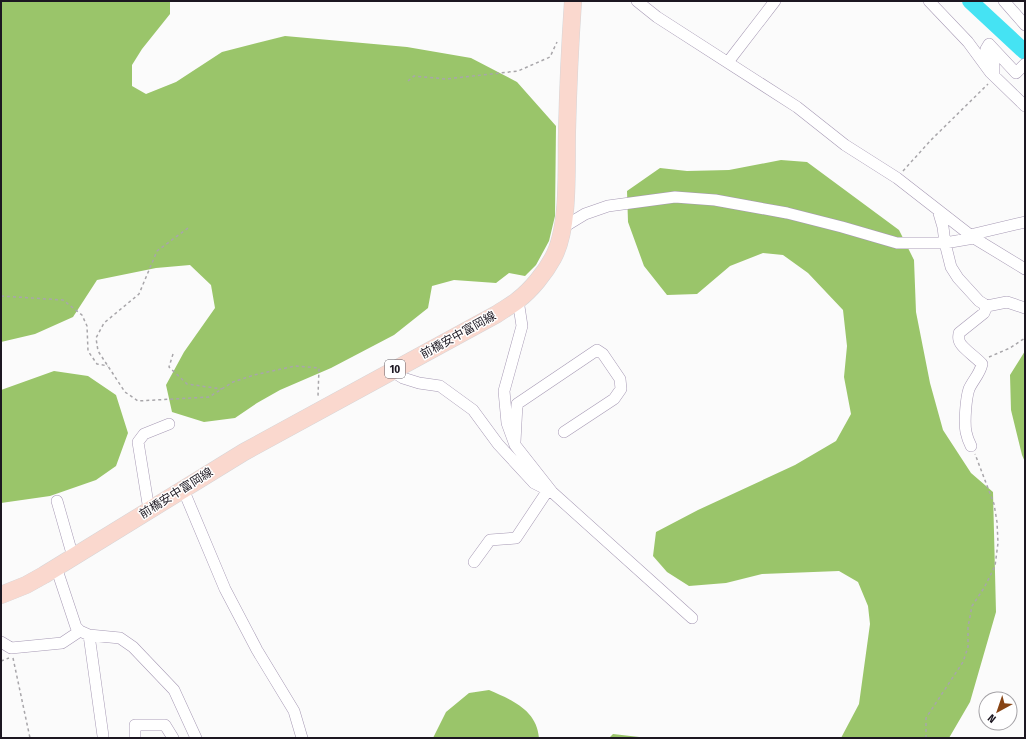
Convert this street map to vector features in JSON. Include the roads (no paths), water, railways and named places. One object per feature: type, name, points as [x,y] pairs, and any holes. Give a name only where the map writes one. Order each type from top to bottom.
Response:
[{"type":"main road","name":"前橋安中富岡線","points":[[1,596],[26,585],[244,452],[497,314],[518,300],[534,283],[553,258],[562,228],[565,204],[573,1]]},
{"type":"street","points":[[637,1],[657,17],[797,107],[845,144],[897,178],[972,236],[1025,269]]},
{"type":"street","points":[[728,62],[775,1]]},
{"type":"street","points":[[929,1],[968,42],[995,76],[1025,106]]},
{"type":"street","points":[[1004,1],[1024,26]]},
{"type":"street","points":[[1024,26],[1025,9]]},
{"type":"street","points":[[995,76],[994,65],[986,49],[989,44],[1016,73],[1025,64]]},
{"type":"street","points":[[562,228],[585,214],[608,206],[675,196],[714,200],[787,213],[897,243],[944,243],[1025,222]]},
{"type":"street","points":[[938,210],[943,226],[944,243],[951,267],[958,278],[979,301],[987,306],[1007,302],[1025,308]]},
{"type":"street","points":[[518,300],[522,326],[504,391],[507,423],[515,445],[550,491],[692,618]]},
{"type":"street","points":[[971,446],[965,428],[967,402],[969,389],[981,370],[982,364],[961,345],[959,340],[960,333],[984,313],[987,306]]},
{"type":"street","points":[[515,445],[517,404],[597,350],[603,354],[620,379],[621,389],[614,399],[564,432]]},
{"type":"street","points":[[392,371],[403,378],[440,386],[473,410],[498,444],[534,483],[550,491]]},
{"type":"street","points":[[149,510],[138,442],[144,434],[169,424]]},
{"type":"street","points":[[182,489],[228,594],[257,650],[294,711],[302,738]]},
{"type":"street","points":[[474,562],[490,540],[516,538],[550,491]]},
{"type":"street","points":[[57,501],[73,557]]},
{"type":"street","points":[[56,567],[76,627],[84,633],[120,638],[133,647],[174,690],[196,738]]},
{"type":"street","points":[[1,642],[12,653],[62,643],[84,633]]},
{"type":"street","points":[[84,633],[103,736]]},
{"type":"street","points":[[135,738],[135,725],[165,725],[173,738]]},
{"type":"waterway","points":[[970,1],[1025,52]]}]
